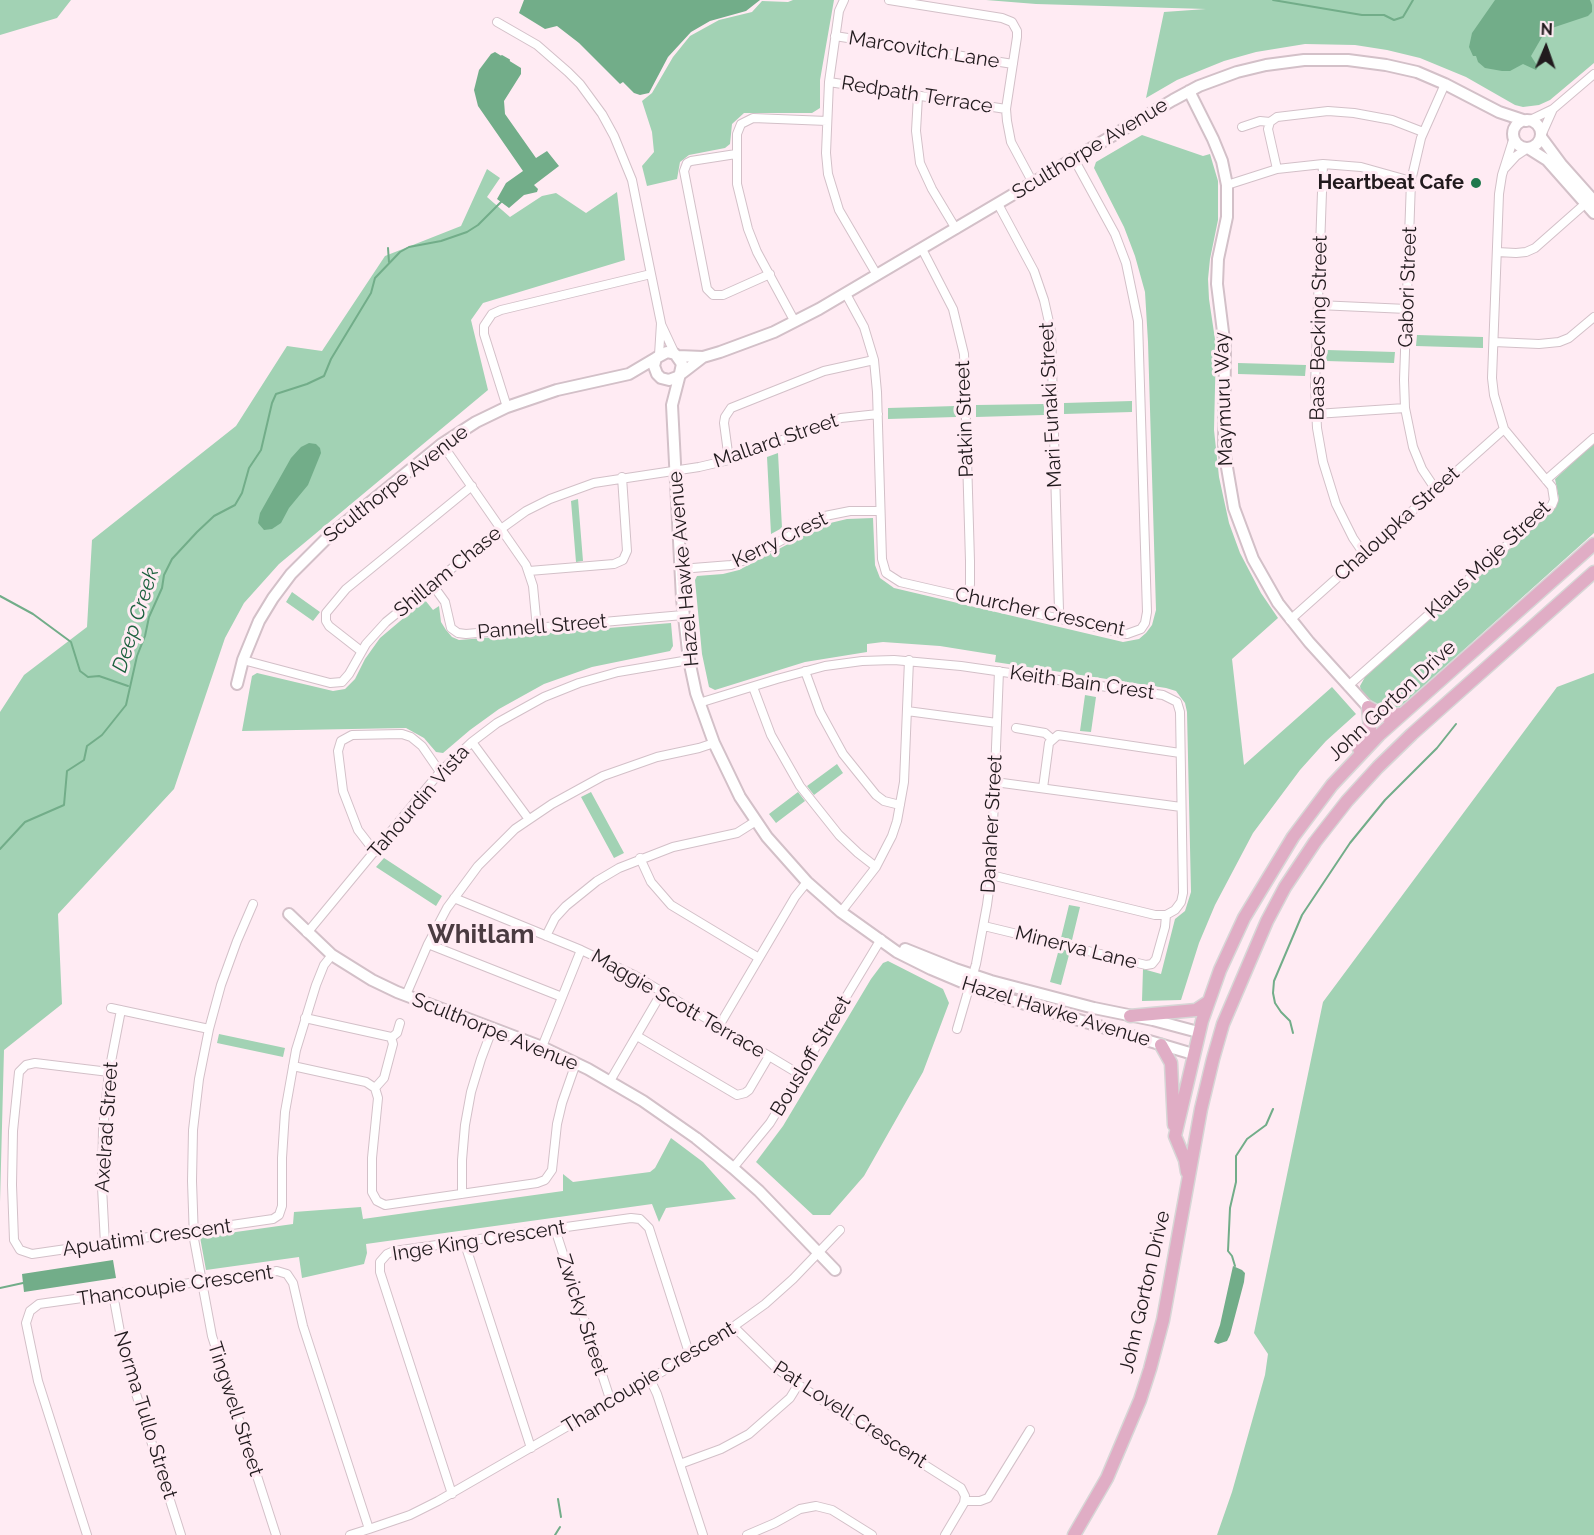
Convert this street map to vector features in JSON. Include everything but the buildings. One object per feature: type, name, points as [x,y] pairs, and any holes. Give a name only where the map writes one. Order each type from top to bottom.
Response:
[{"type":"main road","name":"John Gorton Drive","points":[[1188,1185],[1185,1160],[1175,1136],[1192,1053],[1208,1002],[1240,926],[1270,872],[1304,820],[1358,756],[1401,714],[1594,544]]},
{"type":"main road","name":"John Gorton Drive","points":[[1074,1535],[1107,1478],[1140,1400],[1163,1320],[1213,1059],[1250,958],[1267,921],[1315,842],[1347,801],[1400,745],[1594,572]]},
{"type":"main road","points":[[1368,707],[1385,716],[1401,714]]},
{"type":"main road","points":[[1358,756],[1360,743],[1370,729],[1368,707]]},
{"type":"main road","points":[[1130,1016],[1196,1011],[1208,1002]]},
{"type":"main road","points":[[1198,1032],[1220,1038]]},
{"type":"main road","points":[[1161,1045],[1172,1063],[1172,1109],[1175,1136]]},
{"type":"main road","points":[[1192,1053],[1213,1059]]},
{"type":"street","points":[[844,0],[839,11],[829,82],[826,153],[831,188],[839,210],[877,275]]},
{"type":"street","points":[[889,0],[1008,19],[1012,22],[1017,31],[1006,109],[1011,142],[1033,183]]},
{"type":"street","points":[[497,22],[537,45],[580,84],[602,114],[621,150],[632,180],[660,323],[658,357],[654,366],[661,377],[669,380],[680,373],[682,364],[660,323]]},
{"type":"street","name":"Marcovitch Lane","points":[[835,36],[1013,64]]},
{"type":"street","name":"Sculthorpe Avenue","points":[[680,373],[703,357],[748,343],[846,294],[1189,91],[1213,80],[1283,62],[1318,59],[1348,60],[1417,72],[1499,112],[1527,121]]},
{"type":"street","points":[[1591,200],[1547,160],[1528,148],[1520,146],[1514,136],[1517,125],[1553,110],[1594,74]]},
{"type":"street","name":"Redpath Terrace","points":[[829,82],[1006,109]]},
{"type":"street","name":"Gabori Street","points":[[1436,490],[1427,478],[1417,457],[1405,408],[1407,309],[1411,181],[1423,132],[1445,84]]},
{"type":"street","name":"Maymuru Way","points":[[1189,91],[1222,161],[1227,185],[1227,217],[1218,259],[1217,284],[1225,348],[1223,436],[1226,471],[1234,508],[1260,574],[1290,620],[1368,707]]},
{"type":"street","points":[[918,96],[916,130],[920,163],[932,189],[956,229]]},
{"type":"street","points":[[1504,169],[1516,156],[1535,146],[1553,110]]},
{"type":"street","points":[[1242,127],[1260,121],[1270,122],[1285,115],[1334,111],[1380,117],[1423,132]]},
{"type":"street","name":"Sculthorpe Avenue","points":[[1499,112],[1514,136]]},
{"type":"street","points":[[795,321],[757,252],[744,216],[737,184],[736,154],[739,128],[749,119],[827,121]]},
{"type":"street","points":[[1527,121],[1539,127],[1548,148],[1591,200],[1594,213]]},
{"type":"street","points":[[1270,122],[1269,132],[1277,168]]},
{"type":"street","name":"Klaus Moje Street","points":[[1348,686],[1552,506],[1554,493],[1504,429],[1494,394],[1499,194],[1514,136]]},
{"type":"street","points":[[736,154],[692,161],[687,164],[684,171],[706,289],[713,295],[723,295],[770,274]]},
{"type":"street","name":"Churcher Crescent","points":[[846,294],[864,327],[874,360],[878,414],[882,566],[889,576],[900,582],[1127,634],[1140,629],[1145,622],[1147,612],[1140,359],[1133,292],[1126,263],[1115,234],[1074,159]]},
{"type":"street","points":[[1227,185],[1277,168],[1323,164],[1372,169],[1411,181]]},
{"type":"street","name":"Baas Becking Street","points":[[1323,164],[1316,414],[1320,449],[1332,492],[1353,538],[1364,554]]},
{"type":"street","points":[[1497,252],[1526,252],[1535,248],[1591,200]]},
{"type":"street","name":"Mari Funaki Street","points":[[998,204],[1031,265],[1044,300],[1051,331],[1059,598],[1057,618]]},
{"type":"street","name":"Patkin Street","points":[[922,249],[953,309],[964,354],[970,561],[968,597]]},
{"type":"street","points":[[507,407],[484,334],[484,326],[492,314],[651,274]]},
{"type":"street","points":[[1318,305],[1407,309]]},
{"type":"street","points":[[1494,342],[1539,345],[1559,342],[1569,338],[1594,318]]},
{"type":"street","points":[[658,357],[667,352],[677,355]]},
{"type":"street","name":"Sculthorpe Avenue","points":[[677,355],[703,357]]},
{"type":"street","name":"Sculthorpe Avenue","points":[[237,684],[243,660],[265,611],[300,563],[330,535],[442,444],[476,422],[507,407],[557,390],[629,374],[658,357]]},
{"type":"street","points":[[729,459],[724,423],[731,408],[824,371],[874,360]]},
{"type":"street","name":"Hazel Hawke Avenue","points":[[680,373],[672,405],[683,615],[689,660],[699,703],[714,743],[735,788],[756,821],[807,882],[841,912],[907,957],[970,987],[1192,1053]]},
{"type":"street","name":"Sculthorpe Avenue","points":[[629,374],[661,377]]},
{"type":"street","name":"Hazel Hawke Avenue","points":[[661,377],[672,405]]},
{"type":"street","points":[[1316,414],[1405,408]]},
{"type":"street","name":"Mallard Street","points":[[676,470],[729,459],[841,418],[878,414]]},
{"type":"street","name":"Chaloupka Street","points":[[1290,620],[1504,429]]},
{"type":"street","points":[[1546,480],[1594,438]]},
{"type":"street","points":[[442,444],[518,551],[529,571],[533,586],[537,628]]},
{"type":"street","name":"Shillam Chase","points":[[243,660],[336,683],[346,679],[361,651],[386,622],[526,511],[568,491],[594,483],[676,470]]},
{"type":"street","points":[[529,571],[614,564],[623,560],[627,551],[622,477]]},
{"type":"street","points":[[361,651],[329,626],[326,613],[346,589],[472,486]]},
{"type":"street","name":"Kerry Crest","points":[[680,569],[731,565],[750,558],[825,516],[850,511],[880,511]]},
{"type":"street","name":"Pannell Street","points":[[432,585],[445,602],[449,624],[458,633],[466,634],[683,615]]},
{"type":"street","name":"Tahourdin Vista","points":[[306,933],[440,772],[472,742],[520,709],[562,689],[618,672],[689,660]]},
{"type":"street","points":[[841,912],[876,867],[892,836],[904,782],[909,660]]},
{"type":"street","name":"Keith Bain Crest","points":[[699,703],[805,671],[845,663],[909,660],[1169,697],[1179,707],[1182,897],[1179,906],[1166,915]]},
{"type":"street","points":[[805,671],[820,712],[843,754],[876,795],[884,801],[900,805]]},
{"type":"street","name":"Danaher Street","points":[[957,1029],[974,975],[991,875],[999,671]]},
{"type":"street","points":[[753,687],[777,748],[800,786],[839,835],[858,854],[876,867]]},
{"type":"street","points":[[907,711],[997,723]]},
{"type":"street","points":[[1016,728],[1045,733],[1052,739]]},
{"type":"street","points":[[375,852],[358,830],[343,791],[338,751],[341,741],[352,735],[402,734],[411,737],[423,746],[440,772]]},
{"type":"street","points":[[1043,788],[1048,749],[1052,739],[1058,735],[1180,753]]},
{"type":"street","points":[[472,742],[528,818]]},
{"type":"street","points":[[406,995],[428,944],[454,898],[478,866],[528,818],[603,776],[648,760],[714,743]]},
{"type":"street","points":[[995,782],[1181,807]]},
{"type":"street","points":[[546,936],[555,918],[574,898],[597,881],[640,858],[674,847],[737,833],[756,821]]},
{"type":"street","points":[[640,858],[651,882],[671,905],[759,958]]},
{"type":"street","points":[[991,875],[1155,915],[1166,915]]},
{"type":"street","points":[[718,1026],[795,897],[807,882]]},
{"type":"street","name":"Maggie Scott Terrace","points":[[454,898],[581,950],[634,975],[799,1074]]},
{"type":"street","name":"Tingwell Street","points":[[253,904],[221,985],[209,1029],[199,1079],[193,1130],[192,1181],[194,1232],[214,1345],[276,1535]]},
{"type":"street","name":"Sculthorpe Avenue","points":[[289,914],[306,933],[332,955],[365,977],[542,1047],[610,1081],[675,1122],[759,1191],[835,1270]]},
{"type":"street","name":"Minerva Lane","points":[[984,926],[1146,965],[1152,964],[1156,958],[1166,915]]},
{"type":"street","name":"Bousloff Street","points":[[733,1168],[770,1123],[881,939]]},
{"type":"street","points":[[428,944],[562,997]]},
{"type":"street","name":"Hazel Hawke Avenue","points":[[892,946],[902,947],[974,975],[1094,1008],[1198,1032]]},
{"type":"street","points":[[542,1047],[581,950]]},
{"type":"street","name":"Apuatimi Crescent","points":[[109,1072],[35,1063],[24,1066],[18,1078],[13,1142],[14,1239],[19,1249],[32,1254],[269,1221],[279,1213],[282,1205],[285,1112],[293,1066],[305,1018],[322,970],[332,955]]},
{"type":"street","points":[[610,1081],[662,992]]},
{"type":"street","points":[[111,1008],[209,1029]]},
{"type":"street","name":"Axelrad Street","points":[[105,1244],[102,1187],[103,1129],[109,1072],[121,1010]]},
{"type":"street","points":[[305,1018],[391,1038]]},
{"type":"street","points":[[391,1038],[397,1033],[400,1023]]},
{"type":"street","points":[[462,1194],[462,1160],[467,1114],[481,1059],[493,1027]]},
{"type":"street","points":[[637,1036],[737,1095],[745,1094],[749,1090],[769,1056]]},
{"type":"street","points":[[375,1088],[384,1079],[393,1044],[391,1038]]},
{"type":"street","points":[[293,1066],[366,1082],[375,1088],[378,1100],[371,1187],[374,1199],[385,1204],[537,1183],[548,1178],[552,1168],[562,1103],[576,1063]]},
{"type":"street","name":"Inge King Crescent","points":[[452,1494],[379,1267],[382,1259],[391,1252],[555,1228],[631,1218],[640,1219],[650,1229],[690,1356]]},
{"type":"street","name":"Zwicky Street","points":[[555,1228],[611,1402]]},
{"type":"street","name":"Thancoupie Crescent","points":[[350,1535],[410,1515],[452,1494],[690,1356],[734,1328],[794,1279],[840,1230]]},
{"type":"street","points":[[464,1241],[531,1448]]},
{"type":"street","name":"Thancoupie Crescent","points":[[87,1535],[38,1381],[26,1319],[30,1309],[39,1304],[276,1271],[290,1277],[303,1326],[369,1529]]},
{"type":"street","name":"Norma Tullo Street","points":[[113,1294],[125,1359],[182,1535]]},
{"type":"street","name":"Pat Lovell Crescent","points":[[734,1328],[761,1355],[798,1385],[959,1486],[964,1493],[965,1501]]},
{"type":"street","points":[[650,1379],[657,1394],[703,1535]]},
{"type":"street","points":[[680,1464],[721,1449],[749,1434],[790,1398],[798,1385]]},
{"type":"street","points":[[945,1535],[965,1501],[983,1501],[988,1498],[1030,1430]]},
{"type":"street","points":[[747,1535],[800,1509],[813,1506],[832,1510],[872,1535]]},
{"type":"shaded area","points":[[0,0],[71,0],[57,18],[0,35]]},
{"type":"shaded area","points":[[524,0],[760,0],[746,11],[710,21],[691,32],[668,57],[649,93],[640,95],[634,93],[623,82],[620,84],[579,43],[557,26],[545,29],[519,13]]},
{"type":"shaded area","points":[[834,0],[820,80],[820,108],[812,113],[744,113],[732,124],[730,144],[725,148],[689,155],[680,162],[677,179],[647,186],[642,166],[654,152],[652,132],[642,101],[652,93],[673,57],[690,36],[719,20],[752,12],[762,1],[788,2]]},
{"type":"shaded area","points":[[986,0],[1594,0],[1594,63],[1550,100],[1539,105],[1523,107],[1515,105],[1466,77],[1420,58],[1355,45],[1305,44],[1256,52],[1224,61],[1177,80],[1146,98],[1164,12],[1206,9],[1036,4]]},
{"type":"shaded area","points":[[1495,0],[1590,0],[1592,12],[1588,16],[1546,30],[1531,56],[1538,67],[1536,70],[1523,64],[1510,71],[1502,71],[1485,68],[1478,62],[1476,56],[1473,56],[1469,47],[1472,33]]},
{"type":"shaded area","points":[[495,52],[521,68],[521,74],[504,101],[505,114],[536,158],[547,151],[559,166],[534,185],[538,189],[537,192],[524,195],[509,208],[497,199],[506,183],[523,171],[478,106],[474,90],[479,70]]},
{"type":"shaded area","points":[[1142,135],[1203,156],[1210,154],[1218,181],[1218,220],[1208,279],[1216,346],[1214,430],[1219,477],[1229,523],[1240,553],[1261,593],[1278,618],[1232,659],[1244,765],[1332,687],[1356,714],[1326,741],[1300,770],[1253,833],[1215,905],[1199,943],[1181,1000],[1142,1001],[1143,969],[1161,974],[1175,919],[1185,911],[1191,892],[1187,712],[1185,703],[1176,691],[995,662],[996,655],[940,646],[883,642],[867,644],[867,652],[805,662],[715,690],[709,687],[702,654],[695,580],[697,576],[739,570],[826,524],[847,519],[873,518],[875,565],[880,578],[894,588],[1123,642],[1139,639],[1146,633],[1152,625],[1156,610],[1145,292],[1124,227],[1094,168],[1096,162]]},
{"type":"shaded area","points":[[487,169],[500,178],[487,197],[510,217],[542,196],[556,193],[586,213],[617,192],[625,260],[483,303],[471,320],[488,390],[279,564],[244,603],[225,638],[174,789],[58,914],[62,1004],[4,1050],[0,1202],[0,712],[24,675],[87,627],[92,540],[236,426],[287,346],[322,351],[385,256],[461,226]]},
{"type":"shaded area","points":[[1417,335],[1483,337],[1483,348],[1416,346]]},
{"type":"shaded area","points":[[1327,350],[1395,352],[1394,363],[1326,361]]},
{"type":"shaded area","points":[[1238,363],[1306,365],[1305,376],[1238,374]]},
{"type":"shaded area","points":[[1132,401],[1132,412],[1064,414],[1064,403]]},
{"type":"shaded area","points":[[1044,404],[1044,415],[976,417],[976,405]]},
{"type":"shaded area","points":[[956,406],[956,417],[888,419],[888,408]]},
{"type":"shaded area","points":[[309,443],[316,444],[321,453],[308,485],[289,508],[281,523],[272,529],[264,530],[258,523],[260,513],[291,458],[301,447]]},
{"type":"shaded area","points":[[1594,443],[1594,533],[1400,707],[1384,710],[1370,702],[1361,691],[1360,686],[1365,677],[1555,508],[1559,499],[1555,479]]},
{"type":"shaded area","points":[[778,453],[782,528],[771,534],[767,457]]},
{"type":"shaded area","points":[[578,499],[583,561],[576,562],[571,501]]},
{"type":"shaded area","points":[[292,592],[320,612],[313,621],[286,602]]},
{"type":"shaded area","points":[[425,600],[433,610],[439,606],[441,622],[452,637],[459,640],[671,623],[673,646],[670,651],[592,667],[544,684],[499,709],[443,753],[436,752],[424,738],[406,728],[242,731],[252,676],[257,673],[333,691],[345,689],[355,679],[365,659],[380,638]]},
{"type":"shaded area","points":[[1594,673],[1594,1535],[1217,1535],[1232,1492],[1265,1375],[1268,1354],[1254,1333],[1323,1002],[1557,687]]},
{"type":"shaded area","points":[[1085,695],[1096,697],[1091,732],[1080,731]]},
{"type":"shaded area","points":[[837,764],[843,773],[814,795],[807,786]]},
{"type":"shaded area","points":[[591,792],[624,853],[614,858],[581,797]]},
{"type":"shaded area","points":[[798,792],[805,801],[776,823],[769,814]]},
{"type":"shaded area","points":[[384,858],[442,896],[436,906],[376,867]]},
{"type":"shaded area","points":[[1069,905],[1080,907],[1072,940],[1061,938]]},
{"type":"shaded area","points":[[1059,949],[1070,951],[1061,985],[1050,982]]},
{"type":"shaded area","points":[[888,961],[943,989],[949,1003],[923,1072],[864,1176],[830,1215],[813,1215],[756,1162],[783,1126],[871,979],[883,963]]},
{"type":"shaded area","points":[[219,1034],[285,1048],[283,1057],[217,1043]]},
{"type":"shaded area","points":[[671,1138],[703,1162],[736,1199],[666,1208],[659,1222],[652,1204],[366,1244],[367,1253],[364,1264],[302,1278],[299,1257],[206,1270],[200,1237],[293,1224],[294,1212],[361,1207],[363,1219],[563,1191],[563,1174],[573,1182],[650,1172],[655,1168]]},
{"type":"shaded area","points":[[113,1260],[116,1278],[24,1292],[22,1274]]},
{"type":"shaded area","points":[[1233,1266],[1245,1273],[1244,1282],[1230,1335],[1227,1341],[1218,1344],[1214,1342]]},
{"type":"waterway","name":"Deep Creek","points":[[1273,0],[1362,15],[1384,15],[1394,20],[1403,17],[1413,0]]},
{"type":"waterway","name":"Deep Creek","points":[[502,56],[508,61]]},
{"type":"waterway","name":"Deep Creek","points":[[0,849],[25,822],[64,805],[67,771],[84,760],[87,746],[102,735],[126,705],[137,656],[149,617],[162,588],[164,575],[172,559],[197,532],[214,516],[235,505],[242,493],[249,468],[261,450],[276,394],[324,376],[331,359],[371,293],[375,278],[400,252],[409,247],[441,241],[467,232],[478,225],[502,201]]},
{"type":"waterway","points":[[388,248],[389,262]]},
{"type":"waterway","points":[[0,596],[33,614],[71,642],[80,671],[88,677],[99,676],[128,686]]},
{"type":"waterway","points":[[1293,1033],[1290,1021],[1275,1003],[1273,993],[1274,981],[1302,915],[1350,843],[1385,800],[1437,748],[1456,724]]},
{"type":"waterway","points":[[1235,1266],[1228,1251],[1230,1208],[1236,1182],[1236,1156],[1247,1139],[1266,1125],[1273,1109]]},
{"type":"waterway","points":[[0,1288],[23,1283]]},
{"type":"waterway","points":[[558,1499],[561,1517]]},
{"type":"waterway","points":[[555,1535],[560,1527]]},
{"type":"place","name":"Heartbeat Cafe","points":[[1476,183]]},
{"type":"district","name":"Whitlam","points":[[481,935]]}]
